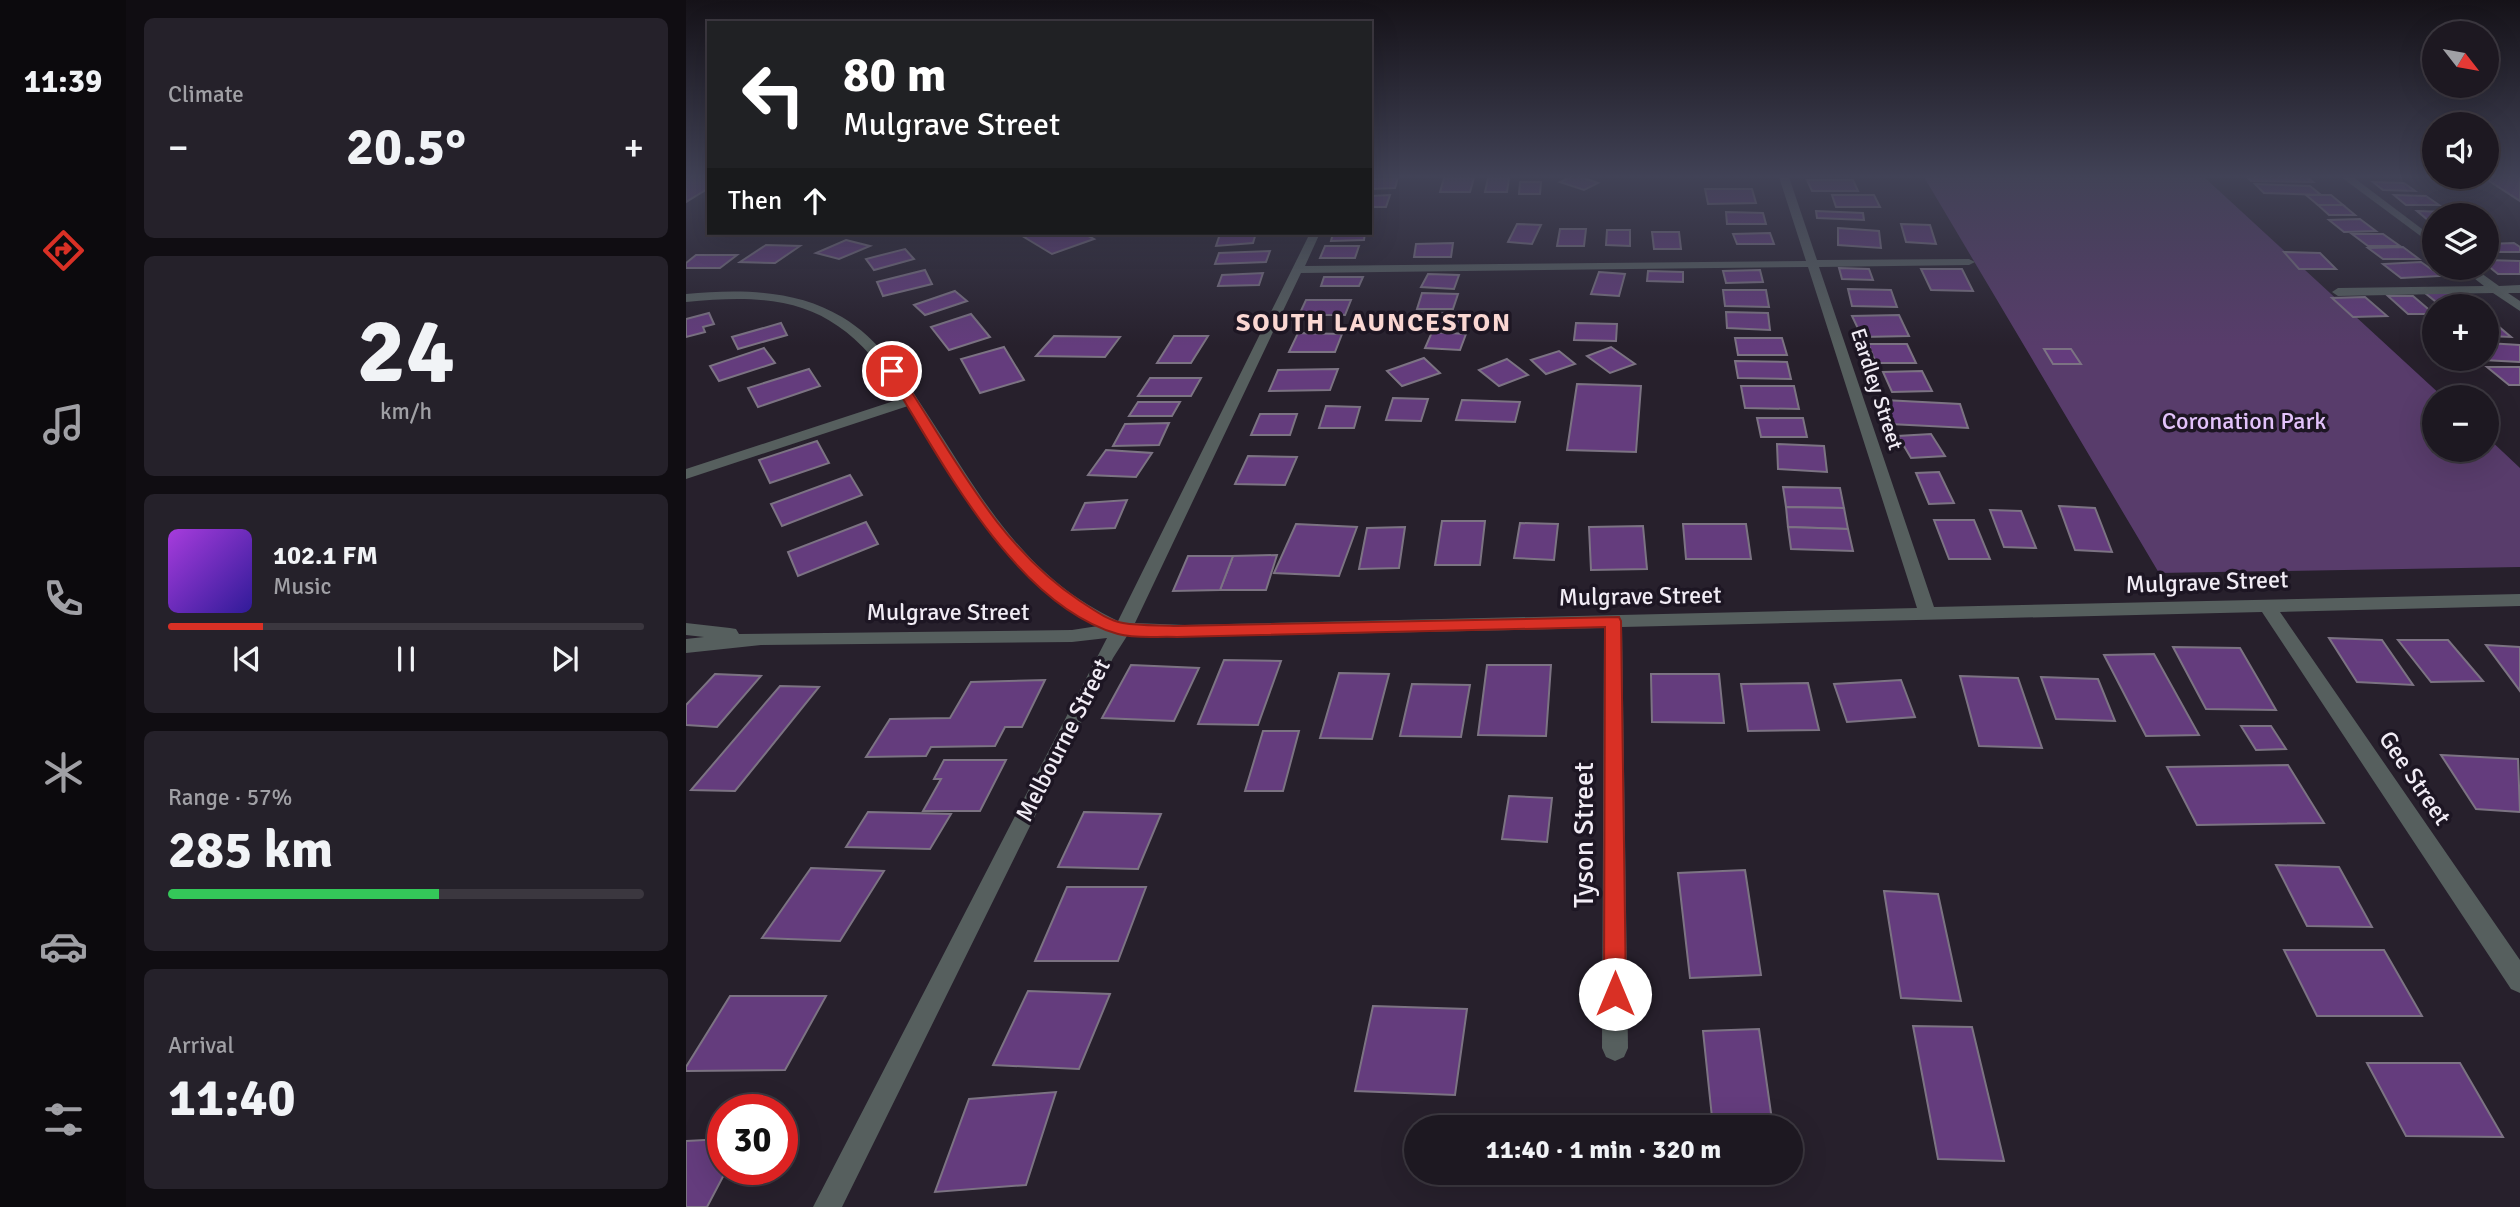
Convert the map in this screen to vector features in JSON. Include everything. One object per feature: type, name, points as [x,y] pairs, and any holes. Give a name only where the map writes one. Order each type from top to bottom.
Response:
[{"type":"street","name":"Eardley Street","points":[[1803,233],[1928,615]]},
{"type":"street","name":"Melbourne Street","points":[[827,1207],[1099,669],[1133,611],[1314,235]]},
{"type":"street","points":[[1297,270],[1969,262]]},
{"type":"street","points":[[2483,280],[2520,307]]},
{"type":"street","points":[[2338,292],[2520,289]]},
{"type":"street","points":[[686,298],[761,296],[814,308],[856,331],[892,371],[984,514],[1010,548],[1033,572],[1067,600],[1094,618],[1122,629]]},
{"type":"street","points":[[686,474],[911,400]]},
{"type":"street","name":"Mulgrave Street","points":[[686,646],[761,638],[1072,636],[1122,629],[1177,632],[2520,600]]},
{"type":"street","name":"Gee Street","points":[[2266,605],[2520,981]]},
{"type":"street","name":"Tyson Street","points":[[1613,621],[1615,1048]]},
{"type":"street","name":"Mulgrave Street","points":[[686,629],[761,638]]},
{"type":"green space","name":"Coronation Park","points":[[1957,233],[2265,233],[2430,385],[2422,385],[2422,462],[2499,462],[2499,448],[2520,468],[2520,567],[2159,573]]},
{"type":"building","points":[[1512,233],[1537,233],[1532,244],[1508,242]]},
{"type":"building","points":[[1559,233],[1585,233],[1584,246],[1557,246]]},
{"type":"building","points":[[1607,233],[1630,233],[1630,246],[1606,245]]},
{"type":"building","points":[[1652,233],[1679,233],[1681,249],[1654,249]]},
{"type":"building","points":[[1770,233],[1774,244],[1737,244],[1733,234]]},
{"type":"building","points":[[1838,233],[1879,233],[1881,248],[1838,245]]},
{"type":"building","points":[[1904,233],[1933,233],[1936,244],[1906,242]]},
{"type":"building","points":[[2352,234],[2383,234],[2400,246],[2368,246]]},
{"type":"building","points":[[1087,235],[1094,239],[1052,254],[1024,237]]},
{"type":"building","points":[[1220,235],[1255,235],[1253,243],[1216,246]]},
{"type":"building","points":[[1332,235],[1365,235],[1364,240],[1331,241]]},
{"type":"building","points":[[846,240],[870,246],[839,259],[816,253]]},
{"type":"building","points":[[1453,243],[1451,257],[1414,257],[1416,244]]},
{"type":"building","points":[[2514,243],[2520,247],[2520,252],[2499,252],[2499,244]]},
{"type":"building","points":[[766,245],[800,246],[775,263],[740,262]]},
{"type":"building","points":[[1325,246],[1359,246],[1355,258],[1320,258]]},
{"type":"building","points":[[2403,247],[2419,259],[2383,259],[2368,248]]},
{"type":"building","points":[[905,249],[914,259],[874,270],[866,259]]},
{"type":"building","points":[[1270,251],[1266,262],[1215,264],[1219,253]]},
{"type":"building","points":[[2284,252],[2320,253],[2336,269],[2299,269]]},
{"type":"building","points":[[696,255],[737,255],[720,268],[686,268],[686,263]]},
{"type":"building","points":[[2499,260],[2520,261],[2520,274],[2499,274]]},
{"type":"building","points":[[2421,262],[2422,277],[2401,278],[2383,264]]},
{"type":"building","points":[[1839,268],[1869,269],[1873,280],[1842,279]]},
{"type":"building","points":[[1921,269],[1962,269],[1973,291],[1931,290]]},
{"type":"building","points":[[925,270],[932,284],[883,296],[877,282]]},
{"type":"building","points":[[1760,270],[1763,282],[1726,283],[1723,271]]},
{"type":"building","points":[[1648,271],[1683,272],[1683,282],[1647,281]]},
{"type":"building","points":[[1599,272],[1625,274],[1619,296],[1591,294]]},
{"type":"building","points":[[1263,273],[1259,285],[1218,286],[1222,275]]},
{"type":"building","points":[[1428,274],[1459,275],[1454,289],[1421,287]]},
{"type":"building","points":[[1324,277],[1363,277],[1359,286],[1321,286]]},
{"type":"building","points":[[1848,289],[1891,290],[1897,307],[1852,306]]},
{"type":"building","points":[[1723,290],[1766,290],[1769,307],[1725,306]]},
{"type":"building","points":[[955,291],[967,301],[925,315],[914,305]]},
{"type":"building","points":[[1422,293],[1458,294],[1453,309],[1417,309]]},
{"type":"building","points":[[2425,293],[2461,294],[2426,294]]},
{"type":"building","points":[[2388,296],[2413,296],[2422,304],[2422,314],[2408,314]]},
{"type":"building","points":[[2365,297],[2387,316],[2353,317],[2332,298]]},
{"type":"building","points":[[1306,300],[1351,300],[1345,315],[1299,315]]},
{"type":"building","points":[[1726,312],[1768,313],[1770,330],[1727,328]]},
{"type":"building","points":[[709,313],[714,324],[703,327],[705,332],[686,337],[686,319]]},
{"type":"building","points":[[1435,313],[1465,314],[1461,328],[1429,327]]},
{"type":"building","points":[[971,314],[990,337],[949,350],[931,327]]},
{"type":"building","points":[[1899,315],[1909,336],[1862,337],[1852,316]]},
{"type":"building","points":[[781,323],[787,335],[738,349],[732,337]]},
{"type":"building","points":[[1576,323],[1617,324],[1616,341],[1574,340]]},
{"type":"building","points":[[2499,327],[2511,337],[2499,336]]},
{"type":"building","points":[[1432,332],[1466,334],[1460,350],[1425,348]]},
{"type":"building","points":[[1298,333],[1342,334],[1335,352],[1289,352]]},
{"type":"building","points":[[1054,336],[1120,337],[1105,357],[1036,356]]},
{"type":"building","points":[[1174,336],[1208,336],[1191,363],[1157,363]]},
{"type":"building","points":[[1735,338],[1782,338],[1787,355],[1738,355]]},
{"type":"building","points":[[1868,344],[1907,344],[1916,363],[1876,363]]},
{"type":"building","points":[[2499,344],[2520,345],[2520,362],[2499,361]]},
{"type":"building","points":[[1004,347],[1024,380],[980,393],[961,359]]},
{"type":"building","points":[[1611,347],[1635,364],[1610,373],[1587,356]]},
{"type":"building","points":[[764,348],[775,363],[719,381],[710,366]]},
{"type":"building","points":[[2044,349],[2071,349],[2081,364],[2053,364]]},
{"type":"building","points":[[1559,351],[1575,364],[1546,374],[1531,360]]},
{"type":"building","points":[[1424,358],[1440,373],[1402,386],[1387,371]]},
{"type":"building","points":[[1507,359],[1528,375],[1499,386],[1479,370]]},
{"type":"building","points":[[1735,361],[1787,362],[1791,379],[1738,378]]},
{"type":"building","points":[[2499,367],[2520,367],[2520,385],[2509,385],[2492,371],[2499,371]]},
{"type":"building","points":[[809,369],[820,386],[758,407],[748,388]]},
{"type":"building","points":[[1338,369],[1330,390],[1269,391],[1278,370]]},
{"type":"building","points":[[1922,371],[1932,391],[1892,392],[1883,372]]},
{"type":"building","points":[[1150,378],[1201,378],[1191,396],[1138,396]]},
{"type":"building","points":[[1577,384],[1641,386],[1636,452],[1567,450]]},
{"type":"building","points":[[1741,386],[1794,386],[1799,409],[1745,408]]},
{"type":"building","points":[[1393,398],[1428,399],[1421,421],[1386,420]]},
{"type":"building","points":[[1462,400],[1520,402],[1515,422],[1456,420]]},
{"type":"building","points":[[1884,400],[1960,404],[1968,428],[1890,424]]},
{"type":"building","points":[[1138,402],[1180,402],[1172,416],[1129,416]]},
{"type":"building","points":[[1326,406],[1360,407],[1354,428],[1319,428]]},
{"type":"building","points":[[1260,414],[1297,414],[1290,435],[1251,435]]},
{"type":"building","points":[[1757,418],[1803,418],[1807,437],[1761,437]]},
{"type":"building","points":[[1169,423],[1159,445],[1113,446],[1125,424]]},
{"type":"building","points":[[1931,434],[1945,456],[1911,458],[1898,436]]},
{"type":"building","points":[[817,441],[829,463],[770,483],[759,460]]},
{"type":"building","points":[[1777,444],[1824,446],[1827,472],[1778,469]]},
{"type":"building","points":[[1106,450],[1152,453],[1136,477],[1088,475]]},
{"type":"building","points":[[1248,456],[1297,457],[1285,485],[1235,484]]},
{"type":"building","points":[[1939,472],[1954,503],[1929,504],[1916,473]]},
{"type":"building","points":[[850,475],[862,495],[782,526],[771,504]]},
{"type":"building","points":[[1783,487],[1840,488],[1844,508],[1786,507]]},
{"type":"building","points":[[1127,500],[1115,528],[1072,530],[1085,503]]},
{"type":"building","points":[[2059,506],[2095,508],[2112,552],[2075,550]]},
{"type":"building","points":[[1786,507],[1844,508],[1848,529],[1788,527]]},
{"type":"building","points":[[1990,510],[2021,511],[2036,548],[2004,547]]},
{"type":"building","points":[[1934,520],[1974,520],[1990,559],[1949,559]]},
{"type":"building","points":[[1442,521],[1485,521],[1480,565],[1435,565]]},
{"type":"building","points":[[866,522],[878,544],[798,576],[788,552]]},
{"type":"building","points":[[1520,523],[1558,524],[1554,560],[1514,558]]},
{"type":"building","points":[[1296,524],[1357,527],[1339,576],[1274,573]]},
{"type":"building","points":[[1683,524],[1746,524],[1751,559],[1686,559]]},
{"type":"building","points":[[1643,526],[1647,569],[1591,570],[1589,527]]},
{"type":"building","points":[[1405,527],[1399,568],[1359,569],[1367,528]]},
{"type":"building","points":[[1788,527],[1848,529],[1853,551],[1791,549]]},
{"type":"building","points":[[1277,555],[1266,590],[1220,590],[1233,556]]},
{"type":"building","points":[[1188,556],[1233,556],[1220,590],[1173,591]]},
{"type":"building","points":[[2329,638],[2382,640],[2413,685],[2357,682]]},
{"type":"building","points":[[2398,640],[2448,640],[2483,681],[2431,682]]},
{"type":"building","points":[[2486,645],[2520,647],[2520,691]]},
{"type":"building","points":[[2173,647],[2240,648],[2276,710],[2206,709]]},
{"type":"building","points":[[2154,654],[2199,735],[2146,736],[2104,655]]},
{"type":"building","points":[[1224,660],[1281,661],[1258,725],[1198,724]]},
{"type":"building","points":[[1131,665],[1199,668],[1174,721],[1102,718]]},
{"type":"building","points":[[1487,665],[1551,665],[1546,736],[1478,735]]},
{"type":"building","points":[[1339,673],[1389,674],[1372,739],[1320,738]]},
{"type":"building","points":[[715,674],[761,676],[717,727],[686,725],[686,705]]},
{"type":"building","points":[[1651,674],[1719,674],[1724,723],[1652,722]]},
{"type":"building","points":[[1960,676],[2018,678],[2042,748],[1979,746]]},
{"type":"building","points":[[2041,677],[2098,679],[2115,721],[2056,719]]},
{"type":"building","points":[[1045,680],[1022,727],[1005,727],[995,746],[931,747],[926,756],[866,757],[890,719],[950,718],[971,682]]},
{"type":"building","points":[[1901,680],[1915,717],[1847,722],[1834,684]]},
{"type":"building","points":[[1808,683],[1819,730],[1748,731],[1741,684]]},
{"type":"building","points":[[1412,684],[1470,685],[1461,737],[1400,736]]},
{"type":"building","points":[[780,686],[819,687],[735,791],[691,790]]},
{"type":"building","points":[[2241,726],[2271,726],[2286,749],[2256,750]]},
{"type":"building","points":[[1263,731],[1299,731],[1283,791],[1245,791]]},
{"type":"building","points":[[2441,755],[2518,759],[2520,812],[2476,809]]},
{"type":"building","points":[[944,760],[1006,760],[980,811],[923,811],[941,779],[934,779]]},
{"type":"building","points":[[2288,765],[2324,823],[2197,825],[2167,767]]},
{"type":"building","points":[[1509,796],[1552,798],[1547,842],[1502,839]]},
{"type":"building","points":[[868,812],[951,814],[930,849],[846,847]]},
{"type":"building","points":[[1084,812],[1161,814],[1138,869],[1058,867]]},
{"type":"building","points":[[2276,865],[2339,867],[2372,927],[2307,926]]},
{"type":"building","points":[[811,868],[884,871],[840,941],[762,938]]},
{"type":"building","points":[[1745,870],[1761,975],[1690,978],[1678,873]]},
{"type":"building","points":[[1067,887],[1146,887],[1118,961],[1035,961]]},
{"type":"building","points":[[1884,891],[1938,894],[1961,1001],[1901,998]]},
{"type":"building","points":[[2284,950],[2384,950],[2422,1016],[2317,1016]]},
{"type":"building","points":[[1028,991],[1110,994],[1079,1069],[993,1065]]},
{"type":"building","points":[[730,996],[826,996],[785,1070],[686,1071]]},
{"type":"building","points":[[1373,1006],[1467,1009],[1455,1095],[1355,1091]]},
{"type":"building","points":[[1913,1026],[1972,1027],[2004,1161],[1938,1159]]},
{"type":"building","points":[[1759,1029],[1771,1115],[1712,1115],[1703,1031]]},
{"type":"building","points":[[2367,1063],[2460,1063],[2503,1137],[2406,1136]]},
{"type":"building","points":[[1056,1092],[1026,1185],[935,1192],[969,1099]]},
{"type":"building","points":[[707,1140],[707,1185],[719,1185],[707,1207],[686,1207],[686,1141]]},
{"type":"district","name":"SOUTH LAUNCESTON","points":[[1374,323]]},
{"type":"route","points":[[892,371],[984,514],[1010,548],[1033,572],[1067,600],[1094,618],[1122,629],[1177,632],[1613,621],[1615,994]]}]
